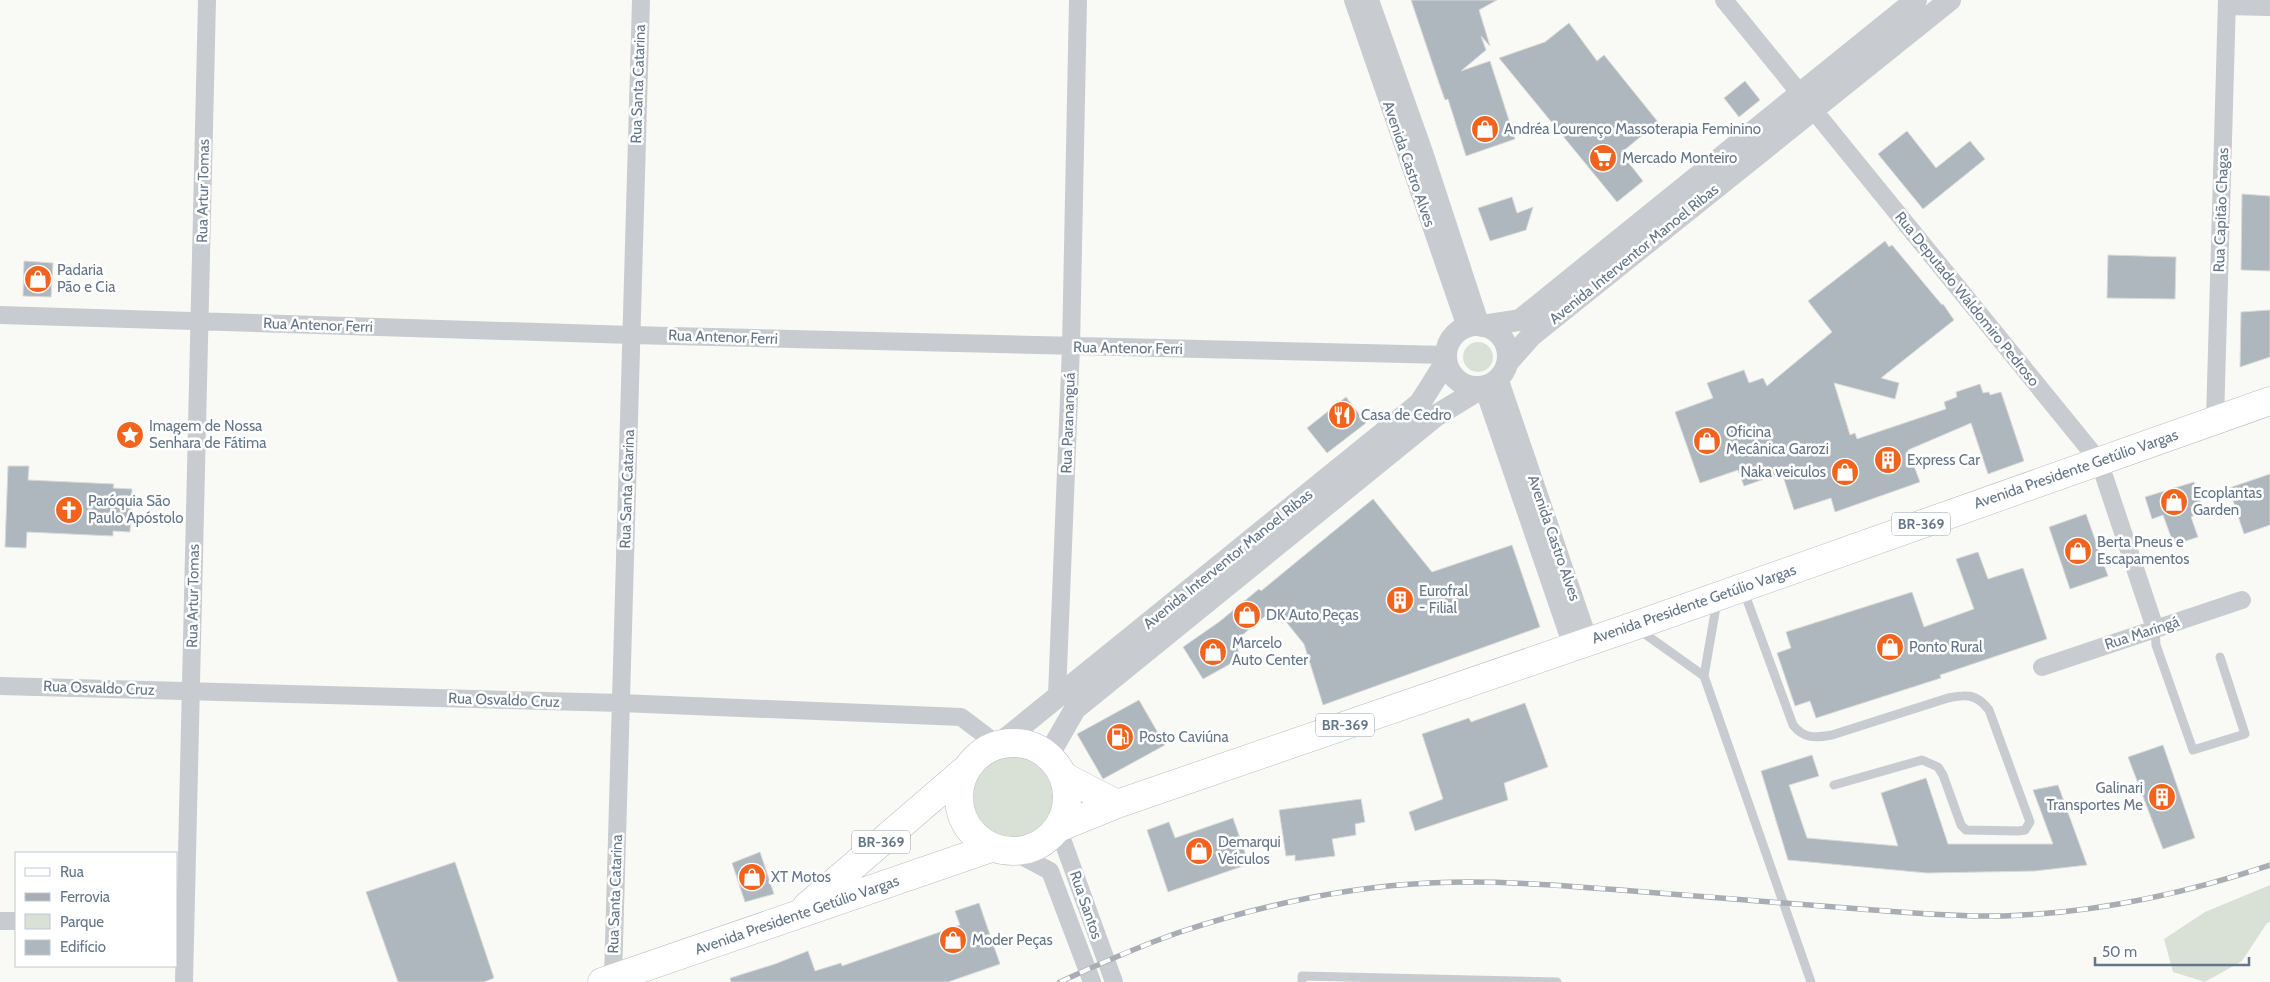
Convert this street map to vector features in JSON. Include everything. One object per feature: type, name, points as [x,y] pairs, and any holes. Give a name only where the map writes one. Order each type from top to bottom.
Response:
[{"type":"main road","name":"Avenida Presidente Getúlio Vargas","points":[[1058,828],[1117,804],[1634,626],[2270,401]]},
{"type":"main road","name":"BR-369","points":[[796,915],[966,769],[980,754],[998,745],[1014,743],[1030,746],[1056,766],[1117,804]]},
{"type":"main road","name":"BR-369","points":[[1002,850],[1034,848],[1048,839],[1058,828],[1067,806],[1068,794],[1056,766]]},
{"type":"main road","points":[[966,769],[959,791],[961,814],[972,834],[1002,850]]},
{"type":"main road","name":"Avenida Presidente Getúlio Vargas","points":[[607,980],[796,915],[1002,850]]},
{"type":"street","name":"Rua Artur Tomas","points":[[184,982],[181,926],[190,691],[207,0]]},
{"type":"street","name":"Rua Santa Catarina","points":[[607,980],[620,703],[641,0]]},
{"type":"street","name":"Rua Parananguá","points":[[1057,696],[1071,347],[1078,0]]},
{"type":"street","name":"Avenida Castro Alves","points":[[1353,0],[1407,157],[1473,327]]},
{"type":"street","name":"Avenida Castro Alves","points":[[1370,0],[1424,152],[1473,327]]},
{"type":"street","name":"Rua Deputado Waldomiro Pedroso","points":[[1724,0],[2099,461],[2155,628]]},
{"type":"street","name":"Avenida Interventor Manoel Ribas","points":[[998,745],[1057,696],[1315,501],[1437,415],[1497,376],[1531,336],[1807,103],[1916,0]]},
{"type":"street","name":"Avenida Interventor Manoel Ribas","points":[[1473,327],[1520,320],[1807,103],[1950,0]]},
{"type":"street","points":[[2227,3],[2270,7]]},
{"type":"street","name":"Rua Capitão Chagas","points":[[2215,420],[2227,3]]},
{"type":"street","points":[[1407,157],[1424,152]]},
{"type":"street","name":"Rua Antenor Ferri","points":[[0,316],[1446,358]]},
{"type":"street","points":[[1473,327],[1493,330],[1502,338],[1508,350],[1497,376],[1470,386],[1459,382],[1451,373],[1446,358],[1452,338],[1473,327]]},
{"type":"street","name":"Avenida Interventor Manoel Ribas","points":[[1056,766],[1075,709],[1315,501],[1420,404],[1446,358]]},
{"type":"street","name":"Avenida Castro Alves","points":[[1497,376],[1580,644]]},
{"type":"street","name":"Rua Maringá","points":[[2042,667],[2242,600]]},
{"type":"street","name":"Rua Osvaldo Cruz","points":[[0,686],[620,703],[961,717],[998,745]]},
{"type":"street","name":"Rua Santos","points":[[1058,828],[1114,982]]},
{"type":"street","points":[[1002,850],[1050,872],[1092,982]]},
{"type":"street","points":[[0,921],[15,921]]},
{"type":"lane","points":[[1704,676],[1730,591]]},
{"type":"lane","points":[[1730,591],[1793,725],[1799,732],[1807,737],[1832,735],[1948,698],[1971,696],[1982,700],[1989,710],[2030,822],[2025,830],[2018,831],[1966,830],[1961,825],[1944,775],[1938,767],[1922,760],[1834,785]]},
{"type":"lane","points":[[1634,626],[1704,676],[1811,982]]},
{"type":"lane","points":[[2155,628],[2156,645],[2193,750],[2246,734],[2220,658]]},
{"type":"lane","points":[[1302,982],[1302,976],[1556,982]]},
{"type":"green space","points":[[1478,342],[1489,346],[1493,357],[1489,368],[1478,372],[1467,368],[1463,357],[1467,346]]},
{"type":"green space","points":[[1013,757],[1028,760],[1041,769],[1050,782],[1053,797],[1050,812],[1041,825],[1028,834],[1013,837],[998,834],[985,825],[976,812],[973,797],[976,782],[985,769],[998,760]]},
{"type":"green space","points":[[2270,885],[2270,922],[2267,923],[2242,961],[2205,982],[2173,972],[2164,939],[2205,912]]},
{"type":"building","points":[[1411,0],[1497,0],[1479,10],[1490,46],[1481,36],[1486,50],[1461,71],[1490,61],[1515,139],[1466,156],[1448,99],[1445,100]]},
{"type":"building","points":[[1569,23],[1597,61],[1604,55],[1658,122],[1621,153],[1643,181],[1617,202],[1499,58],[1545,42]]},
{"type":"building","points":[[1745,81],[1760,100],[1739,117],[1724,98]]},
{"type":"building","points":[[1907,131],[1936,168],[1970,141],[1985,159],[1923,209],[1878,154]]},
{"type":"building","points":[[2242,194],[2270,196],[2270,271],[2241,270]]},
{"type":"building","points":[[1512,197],[1517,213],[1533,207],[1526,230],[1490,241],[1478,208]]},
{"type":"building","points":[[1885,241],[1889,247],[1892,245],[1943,304],[1954,320],[1881,378],[1899,383],[1895,399],[1834,383],[1850,435],[1855,433],[1857,439],[1946,409],[1944,402],[1957,397],[1956,392],[1980,384],[1983,393],[1989,392],[1990,395],[2001,392],[2024,461],[1988,474],[1971,423],[1908,450],[1920,482],[1835,512],[1831,498],[1794,510],[1782,473],[1744,486],[1738,470],[1700,483],[1675,412],[1713,398],[1707,383],[1744,370],[1749,383],[1763,378],[1767,386],[1832,332],[1808,301]]},
{"type":"building","points":[[2108,255],[2176,257],[2175,299],[2107,298]]},
{"type":"building","name":"Padaria Pão e Cia","points":[[24,261],[53,263],[51,297],[23,296]]},
{"type":"building","points":[[2270,310],[2270,357],[2240,367],[2241,312]]},
{"type":"building","name":"Casa de Cedro","points":[[1346,397],[1366,423],[1327,453],[1307,428]]},
{"type":"building","name":"Paróquia São Paulo Apóstolo","points":[[8,466],[29,466],[28,480],[114,484],[113,488],[132,489],[130,532],[113,531],[113,536],[27,532],[26,548],[5,547]]},
{"type":"building","points":[[2270,474],[2270,525],[2244,534],[2229,488]]},
{"type":"building","name":"Ecoplantas Garden","points":[[2194,482],[2204,510],[2191,517],[2198,537],[2174,545],[2163,515],[2152,519],[2145,497]]},
{"type":"building","name":"Eurofral - Filial","points":[[1373,499],[1432,572],[1512,545],[1540,627],[1323,705],[1304,644],[1275,608],[1235,641],[1241,658],[1203,679],[1183,647],[1219,622],[1259,589],[1261,591]]},
{"type":"building","name":"Berta Pneus e Escapamentos","points":[[2086,514],[2108,576],[2070,589],[2049,527]]},
{"type":"building","points":[[1978,552],[1988,579],[2023,568],[2047,639],[1940,675],[1941,678],[1816,718],[1810,701],[1795,706],[1777,653],[1791,648],[1786,632],[1912,592],[1924,627],[1974,609],[1956,559]]},
{"type":"building","points":[[1139,700],[1165,745],[1103,779],[1077,734]]},
{"type":"building","points":[[1525,703],[1548,767],[1504,783],[1508,800],[1415,831],[1409,812],[1443,799],[1422,734],[1469,718],[1471,722]]},
{"type":"building","name":"Galinari Transportes Me","points":[[2163,745],[2195,838],[2163,849],[2128,757]]},
{"type":"building","points":[[1812,755],[1819,776],[1789,785],[1807,838],[1898,846],[1881,793],[1926,778],[1948,844],[2053,844],[2033,790],[2058,785],[2087,865],[2035,871],[1927,873],[1788,860],[1761,771]]},
{"type":"building","points":[[1361,799],[1365,822],[1355,824],[1356,835],[1332,839],[1335,856],[1295,861],[1295,855],[1286,856],[1279,810]]},
{"type":"building","name":"Demarqui Veículos","points":[[1233,818],[1249,864],[1168,892],[1147,830],[1169,822],[1175,838]]},
{"type":"building","name":"XT Motos","points":[[760,852],[774,894],[745,902],[732,863]]},
{"type":"building","points":[[455,862],[494,978],[484,982],[398,982],[366,892]]},
{"type":"building","name":"Moder Peças","points":[[979,903],[1000,964],[948,982],[731,982],[730,978],[808,951],[815,971],[841,963],[842,966],[960,925],[955,911]]},
{"type":"railway","points":[[1060,982],[1150,943],[1241,914],[1335,893],[1398,885],[1477,882],[1572,886],[1841,908],[1971,916],[2003,916],[2071,911],[2138,900],[2205,885],[2270,865]]},
{"type":"place","name":"Andréa Lourenço Massoterapia Feminino","points":[[1485,129]]},
{"type":"place","name":"Mercado Monteiro","points":[[1603,158]]},
{"type":"place","name":"Padaria Pão e Cia","points":[[38,279]]},
{"type":"place","name":"Casa de Cedro","points":[[1342,415]]},
{"type":"place","name":"Imagem de Nossa Senhara de Fátima","points":[[130,435]]},
{"type":"place","name":"Oficina Mecânica Garozi","points":[[1707,441]]},
{"type":"place","name":"Express Car","points":[[1888,460]]},
{"type":"place","name":"Naka veiculos","points":[[1845,472]]},
{"type":"place","name":"Ecoplantas Garden","points":[[2174,502]]},
{"type":"place","name":"Paróquia São Paulo Apóstolo","points":[[69,510]]},
{"type":"place","name":"Berta Pneus e Escapamentos","points":[[2078,551]]},
{"type":"place","name":"Eurofral - Filial","points":[[1400,600]]},
{"type":"place","name":"DK Auto Peças","points":[[1247,615]]},
{"type":"place","name":"Ponto Rural","points":[[1890,647]]},
{"type":"place","name":"Marcelo Auto Center","points":[[1213,652]]},
{"type":"place","name":"Posto Caviúna","points":[[1120,737]]},
{"type":"place","name":"Galinari Transportes Me","points":[[2162,797]]},
{"type":"place","name":"Demarqui Veículos","points":[[1199,851]]},
{"type":"place","name":"XT Motos","points":[[752,877]]},
{"type":"place","name":"Moder Peças","points":[[953,940]]}]
